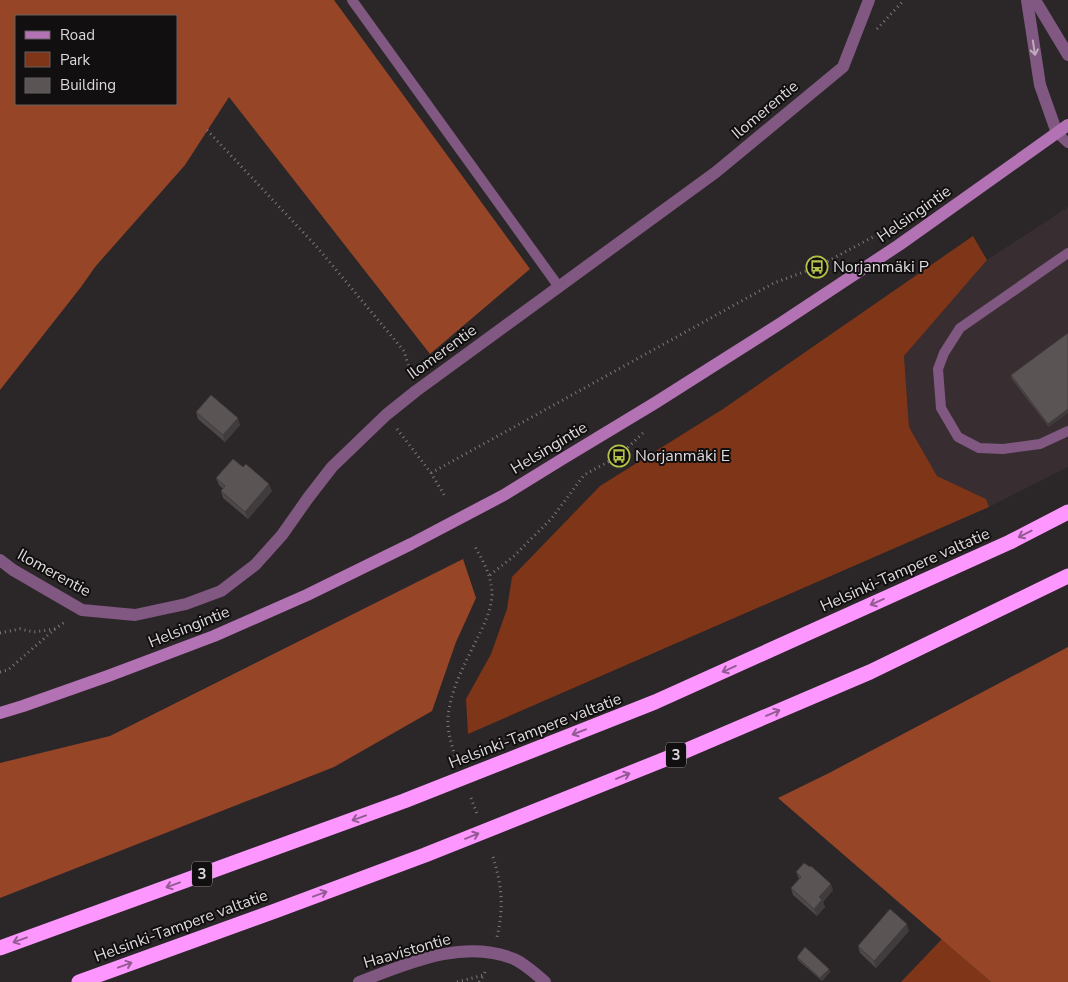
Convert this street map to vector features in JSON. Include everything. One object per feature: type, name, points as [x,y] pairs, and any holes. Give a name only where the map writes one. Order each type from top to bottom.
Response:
[{"type":"highway","name":"Helsinki-Tampere valtatie","points":[[0,948],[404,801],[655,702],[1010,542],[1068,512]]},
{"type":"highway","name":"Helsinki-Tampere valtatie","points":[[79,982],[416,858],[678,754],[870,672],[1068,576]]},
{"type":"main road","name":"Helsingintie","points":[[0,713],[108,676],[222,632],[307,595],[412,544],[504,495],[656,403],[781,324],[899,245],[1068,125]]},
{"type":"street","name":"Ilomerentie","points":[[0,560],[13,570],[82,610],[135,615],[186,604],[221,591],[255,565],[282,535],[332,468],[386,415],[416,391],[716,172],[843,67],[869,0]]},
{"type":"street","points":[[1027,0],[1040,85],[1057,133]]},
{"type":"street","points":[[1035,0],[1068,55]]},
{"type":"street","name":"Haavistontie","points":[[359,982],[437,956],[464,952],[493,953],[516,960],[545,982]]},
{"type":"lane","points":[[352,0],[559,286]]},
{"type":"lane","points":[[1057,133],[1068,143]]},
{"type":"lane","points":[[1068,253],[960,328],[944,353],[938,369],[941,408],[958,437],[979,448],[1003,449],[1040,444],[1068,431]]},
{"type":"path","points":[[207,130],[317,247],[404,351],[416,391]]},
{"type":"path","points":[[431,473],[774,284],[817,267],[891,228]]},
{"type":"path","points":[[386,415],[431,473],[446,498]]},
{"type":"path","points":[[490,576],[514,556],[552,518],[584,476],[619,456],[647,428]]},
{"type":"path","points":[[454,756],[448,724],[451,705],[457,682],[490,611],[492,595],[490,576],[474,545]]},
{"type":"path","points":[[0,672],[8,670],[55,629],[82,610]]},
{"type":"path","points":[[0,633],[20,629],[34,632],[55,629]]},
{"type":"path","points":[[471,798],[477,814]]},
{"type":"path","points":[[478,982],[484,974],[493,953],[502,904],[493,856]]},
{"type":"path","points":[[456,982],[484,974]]},
{"type":"shaded area","points":[[0,0],[334,0],[530,269],[430,354],[229,97],[185,165],[95,267],[0,390]]},
{"type":"shaded area","points":[[1068,207],[1068,467],[989,507],[986,499],[937,476],[909,427],[904,356],[987,260]]},
{"type":"shaded area","points":[[463,559],[476,598],[456,642],[432,711],[334,767],[0,898],[0,763],[110,736]]},
{"type":"shaded area","points":[[1068,647],[1068,982],[991,982],[778,798]]},
{"type":"green space","points":[[973,236],[987,260],[904,356],[909,427],[937,476],[986,499],[989,507],[468,734],[466,699],[491,654],[507,609],[512,577],[600,486],[723,409]]},
{"type":"green space","points":[[942,939],[991,982],[901,982]]},
{"type":"building","points":[[1068,333],[1068,409],[1048,424],[1011,375]]},
{"type":"building","points":[[211,395],[238,418],[223,435],[196,412]]},
{"type":"building","points":[[233,459],[243,467],[246,464],[269,484],[245,512],[221,491],[225,486],[216,478]]},
{"type":"building","points":[[804,863],[811,866],[831,884],[819,897],[822,900],[814,909],[791,888],[801,877],[796,872]]},
{"type":"building","points":[[890,909],[907,924],[874,961],[858,946]]},
{"type":"building","points":[[805,947],[829,969],[820,978],[797,957]]},
{"type":"place","name":"Norjanmäki P","points":[[817,267]]},
{"type":"place","name":"Norjanmäki E","points":[[619,456]]}]
